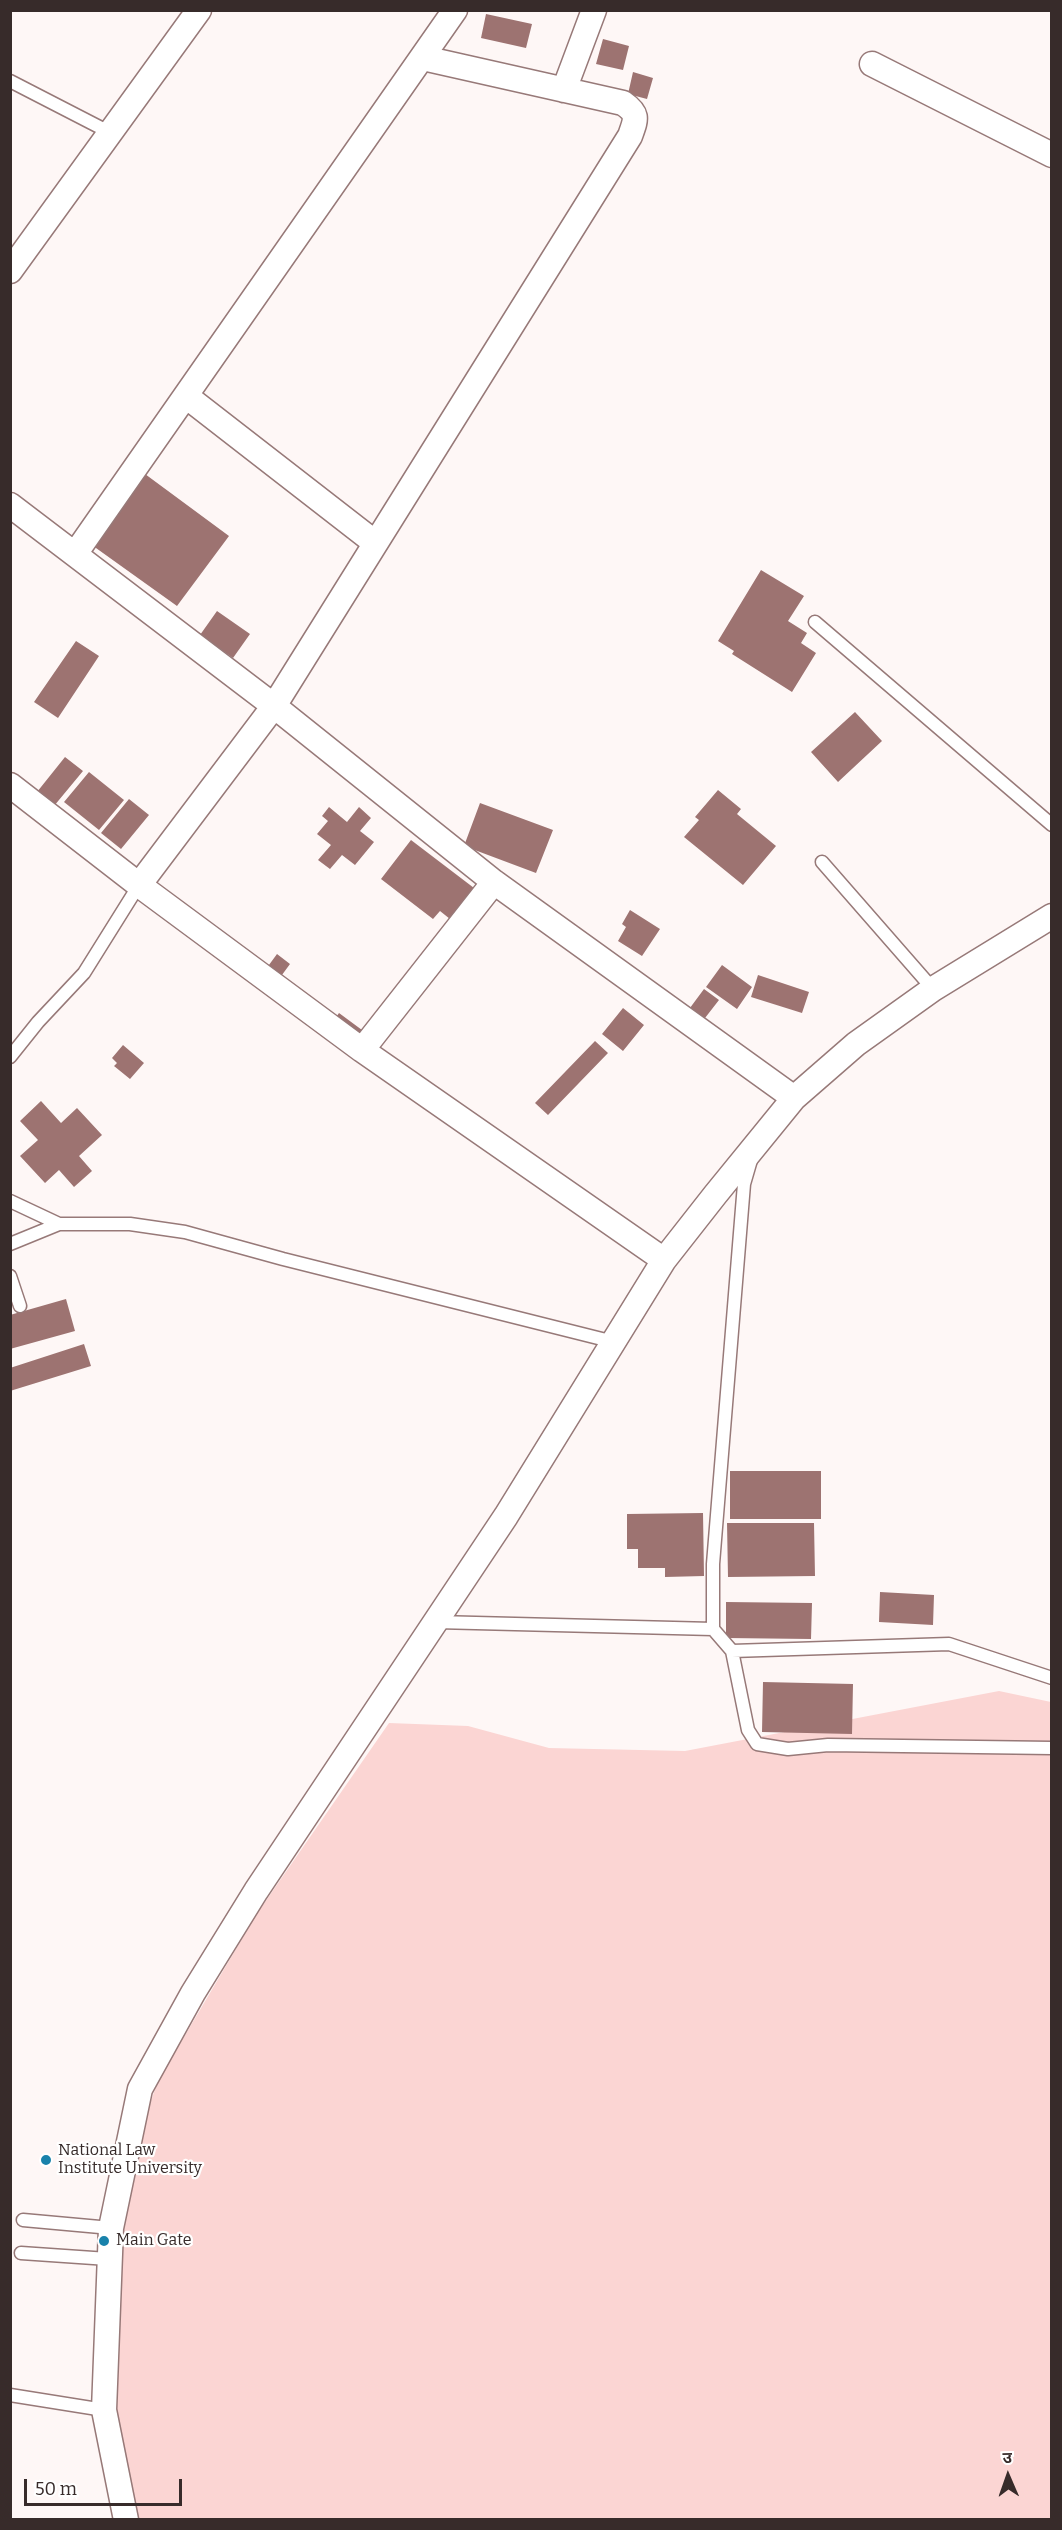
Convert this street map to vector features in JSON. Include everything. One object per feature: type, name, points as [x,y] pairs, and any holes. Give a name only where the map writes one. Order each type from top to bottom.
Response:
[{"type":"street","points":[[10,271],[199,10]]},
{"type":"street","points":[[75,555],[456,10]]},
{"type":"street","points":[[564,90],[594,10]]},
{"type":"street","points":[[139,885],[274,706],[374,542],[630,136],[636,120],[633,110],[623,103],[423,58]]},
{"type":"street","points":[[872,64],[1052,155]]},
{"type":"street","points":[[186,396],[374,542]]},
{"type":"street","points":[[10,505],[274,706],[494,882],[794,1098]]},
{"type":"street","points":[[10,785],[139,885],[362,1050],[664,1260]]},
{"type":"street","points":[[362,1050],[494,882]]},
{"type":"street","points":[[126,2520],[104,2410],[108,2259],[111,2228],[140,2089],[193,1993],[256,1891],[506,1516],[664,1260],[794,1098],[856,1044],[933,989],[1052,916]]},
{"type":"lane","points":[[10,81],[111,133]]},
{"type":"lane","points":[[815,622],[1052,825]]},
{"type":"lane","points":[[822,862],[933,989]]},
{"type":"lane","points":[[10,1057],[38,1022],[84,974],[139,885]]},
{"type":"lane","points":[[754,1148],[743,1196],[713,1564],[713,1629],[732,1650],[748,1730],[757,1744],[788,1749],[828,1745],[1052,1748]]},
{"type":"lane","points":[[10,1201],[59,1224]]},
{"type":"lane","points":[[10,1244],[59,1224],[130,1224],[185,1232],[283,1259],[614,1342]]},
{"type":"lane","points":[[10,1276],[20,1305]]},
{"type":"lane","points":[[436,1622],[713,1629]]},
{"type":"lane","points":[[732,1650],[949,1644],[1052,1678]]},
{"type":"lane","points":[[23,2220],[111,2228]]},
{"type":"lane","points":[[21,2253],[108,2259]]},
{"type":"lane","points":[[10,2395],[104,2410]]},
{"type":"shaded area","points":[[999,1691],[1051,1702],[1051,2519],[130,2519],[101,2331],[112,2211],[158,2081],[256,1915],[389,1723],[468,1726],[549,1748],[685,1751]]},
{"type":"building","points":[[486,14],[532,24],[526,48],[481,38]]},
{"type":"building","points":[[603,39],[629,46],[623,70],[596,64]]},
{"type":"building","points":[[633,72],[653,78],[647,99],[628,94]]},
{"type":"building","points":[[145,474],[229,536],[177,606],[89,543]]},
{"type":"building","points":[[761,570],[804,596],[788,621],[807,633],[801,643],[816,653],[792,692],[732,654],[734,651],[718,641]]},
{"type":"building","points":[[217,611],[250,634],[233,658],[200,635]]},
{"type":"building","points":[[76,641],[99,656],[58,718],[34,702]]},
{"type":"building","points":[[855,712],[882,741],[838,782],[811,752]]},
{"type":"building","points":[[65,757],[83,771],[54,806],[37,792]]},
{"type":"building","points":[[89,772],[124,800],[99,830],[64,802]]},
{"type":"building","points":[[718,790],[741,809],[737,814],[776,846],[743,885],[684,837],[699,820],[695,817]]},
{"type":"building","points":[[129,799],[149,815],[121,849],[101,833]]},
{"type":"building","points":[[480,803],[553,830],[536,873],[464,846]]},
{"type":"building","points":[[329,807],[347,822],[359,807],[371,818],[360,831],[374,842],[355,865],[342,855],[330,869],[318,860],[331,845],[317,834],[328,821],[322,816]]},
{"type":"building","points":[[411,840],[474,888],[450,919],[440,911],[433,919],[381,879]]},
{"type":"building","points":[[630,910],[660,929],[642,956],[618,941],[626,927],[622,924]]},
{"type":"building","points":[[277,954],[290,964],[279,979],[266,969]]},
{"type":"building","points":[[722,965],[752,987],[737,1009],[706,987]]},
{"type":"building","points":[[758,975],[809,992],[802,1013],[751,997]]},
{"type":"building","points":[[704,989],[719,1000],[698,1027],[684,1016]]},
{"type":"building","points":[[623,1008],[644,1025],[623,1051],[602,1034]]},
{"type":"building","points":[[339,1013],[362,1030],[354,1039],[332,1023]]},
{"type":"building","points":[[595,1041],[608,1053],[548,1115],[535,1103]]},
{"type":"building","points":[[123,1045],[144,1063],[130,1079],[114,1066],[117,1063],[112,1058]]},
{"type":"building","points":[[41,1101],[61,1123],[77,1108],[102,1135],[79,1156],[92,1171],[74,1187],[59,1170],[45,1183],[20,1156],[38,1140],[20,1121]]},
{"type":"building","points":[[66,1299],[75,1331],[10,1349],[10,1315]]},
{"type":"building","points":[[84,1344],[91,1366],[10,1391],[10,1368]]},
{"type":"building","points":[[730,1471],[821,1471],[821,1519],[730,1519]]},
{"type":"building","points":[[703,1513],[704,1576],[665,1577],[665,1568],[638,1568],[638,1549],[627,1549],[627,1514]]},
{"type":"building","points":[[727,1523],[814,1523],[815,1576],[728,1577]]},
{"type":"building","points":[[880,1592],[934,1595],[933,1625],[879,1622]]},
{"type":"building","points":[[726,1602],[812,1603],[811,1639],[726,1638]]},
{"type":"building","points":[[763,1682],[853,1684],[852,1734],[762,1732]]},
{"type":"place","name":"National Law Institute University","points":[[46,2160]]},
{"type":"place","name":"Main Gate","points":[[104,2241]]}]
